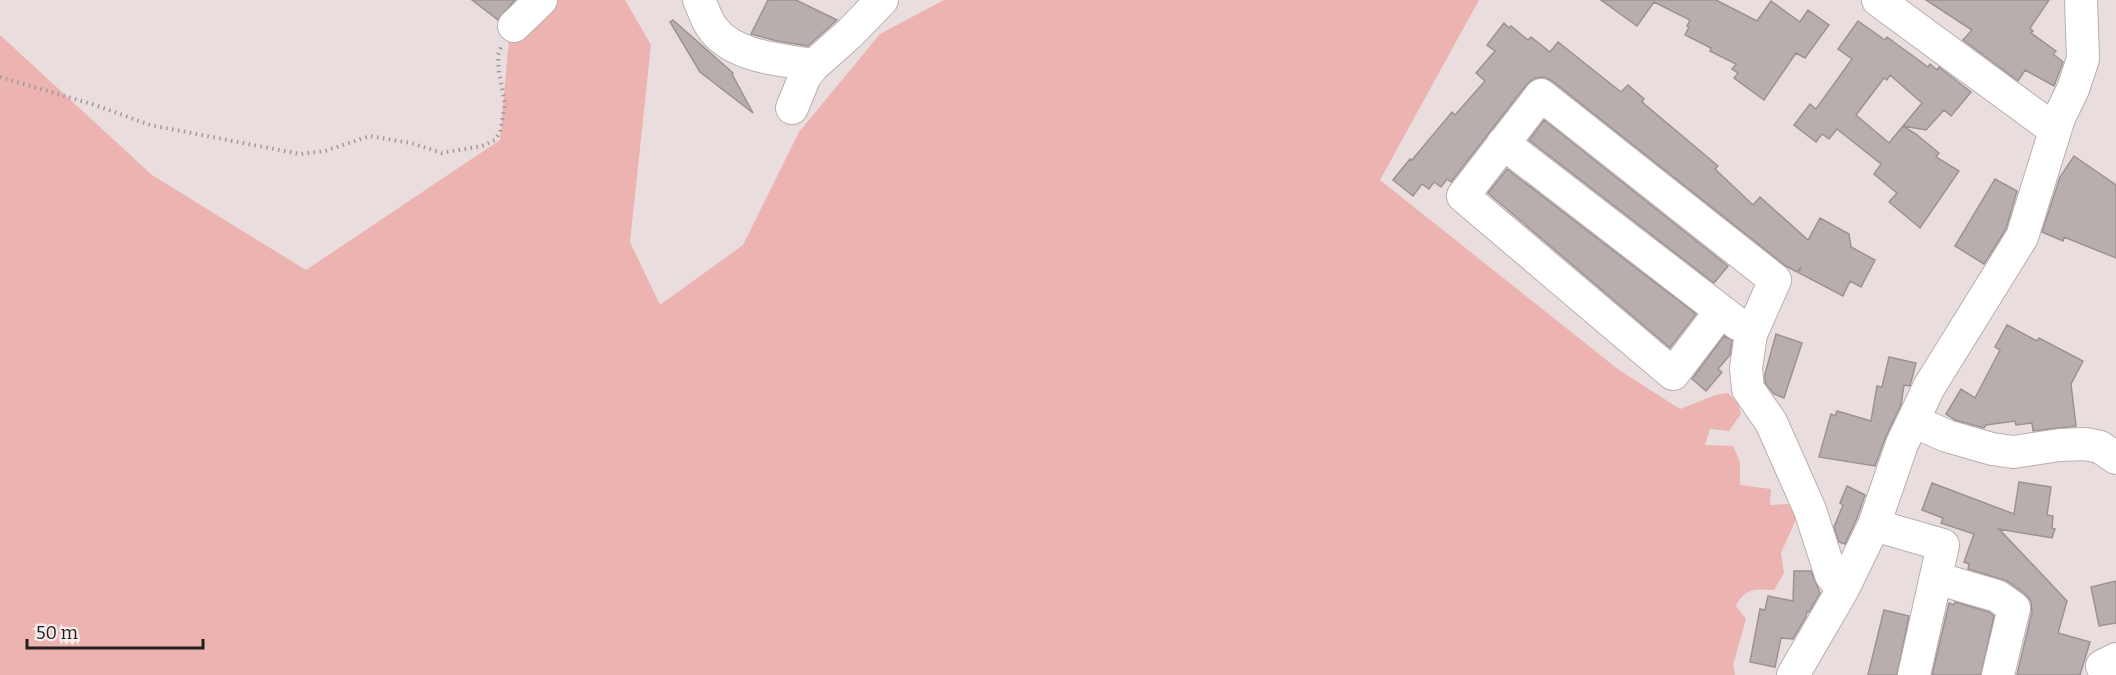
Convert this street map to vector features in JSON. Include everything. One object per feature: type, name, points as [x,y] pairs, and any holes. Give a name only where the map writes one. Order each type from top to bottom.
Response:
[{"type":"street","points":[[514,26],[541,0]]},
{"type":"street","points":[[699,0],[710,25],[720,35],[747,53],[814,65]]},
{"type":"street","points":[[792,108],[805,76],[814,65],[882,0]]},
{"type":"street","points":[[1878,0],[2055,130]]},
{"type":"street","points":[[1792,675],[1843,589],[1874,525],[1902,444],[1929,387],[2022,237],[2059,118],[2073,89],[2083,59],[2081,0]]},
{"type":"street","points":[[1721,311],[1673,374],[1463,196],[1541,95],[1775,280],[1751,334],[1746,368],[1748,389],[1771,422],[1789,459],[1810,510],[1831,575],[1843,589]]},
{"type":"street","points":[[1503,143],[1751,334]]},
{"type":"street","points":[[1913,421],[1947,436],[1992,449],[2013,452],[2085,444],[2100,447],[2116,459]]},
{"type":"street","points":[[1874,525],[1943,545],[1914,675]]},
{"type":"street","points":[[1936,578],[1996,596],[2013,608],[1998,675]]},
{"type":"path","points":[[0,77],[95,105],[150,125],[300,154],[325,151],[370,135],[411,143],[442,153],[482,146],[495,140],[500,132],[506,104],[498,55],[514,26]]},
{"type":"shaded area","points":[[556,0],[625,0],[651,45],[630,242],[660,305],[743,245],[799,132],[880,34],[944,0],[1479,0],[1380,180],[1619,370],[1680,409],[1716,395],[1728,393],[1738,403],[1741,414],[1729,431],[1710,429],[1705,445],[1733,446],[1740,462],[1740,485],[1771,489],[1770,505],[1788,504],[1797,517],[1781,553],[1784,573],[1774,590],[1751,591],[1739,600],[1736,606],[1746,619],[1733,665],[1735,675],[0,675],[0,35],[152,175],[306,270],[500,140],[511,16]]},
{"type":"building","points":[[472,0],[515,0],[498,20]]},
{"type":"building","points":[[768,0],[796,0],[837,20],[808,46],[751,34]]},
{"type":"building","points":[[1601,0],[1716,0],[1757,21],[1771,1],[1800,22],[1808,10],[1829,25],[1805,58],[1796,53],[1764,100],[1734,78],[1738,73],[1732,69],[1736,64],[1685,35],[1690,20],[1654,2],[1637,26]]},
{"type":"building","points":[[1926,0],[2049,0],[2030,28],[2033,31],[2031,33],[2056,51],[2053,54],[2063,62],[2054,86],[2025,70],[2018,81],[1963,40],[1972,30]]},
{"type":"building","points":[[673,20],[733,73],[753,113],[700,72],[670,22]]},
{"type":"building","points":[[1858,21],[1885,40],[1887,37],[1928,67],[1930,64],[1937,70],[1939,67],[1971,92],[1951,116],[1944,110],[1926,130],[1903,126],[1939,153],[1936,157],[1959,171],[1920,228],[1889,202],[1897,193],[1874,174],[1881,164],[1837,129],[1829,139],[1822,134],[1816,142],[1794,125],[1810,104],[1816,109],[1852,59],[1838,49]],"holes":[[[1890,75],[1922,103],[1889,143],[1856,115],[1884,78],[1887,80]]]},
{"type":"building","points":[[1504,23],[1528,40],[1531,37],[1550,52],[1558,42],[1621,92],[1628,85],[1644,99],[1642,102],[1718,166],[1715,169],[1753,205],[1760,197],[1808,240],[1820,218],[1849,234],[1851,247],[1875,260],[1861,287],[1850,281],[1843,296],[1799,273],[1801,267],[1797,272],[1786,266],[1544,77],[1535,78],[1527,84],[1451,182],[1447,179],[1441,187],[1434,182],[1429,189],[1422,184],[1413,196],[1393,180],[1452,112],[1455,115],[1485,81],[1476,73],[1495,51],[1487,45]]},
{"type":"building","points":[[1544,120],[1728,266],[1714,283],[1529,140]]},
{"type":"building","points":[[2074,156],[2116,185],[2116,258],[2064,237],[2063,241],[2042,232],[2060,177]]},
{"type":"building","points":[[1507,169],[1696,314],[1670,348],[1488,193]]},
{"type":"building","points":[[1995,179],[2017,191],[2006,229],[1984,264],[1955,246]]},
{"type":"building","points":[[2007,325],[2037,341],[2039,338],[2083,361],[2071,384],[2076,426],[2033,431],[2032,423],[2016,425],[2015,421],[1986,425],[1984,428],[1955,420],[1946,414],[1961,389],[1975,398],[2000,350],[1995,347]]},
{"type":"building","points":[[1776,334],[1802,343],[1784,398],[1774,394],[1765,383],[1765,374]]},
{"type":"building","points":[[1724,336],[1732,340],[1730,355],[1718,369],[1722,372],[1706,391],[1692,379]]},
{"type":"building","points":[[1889,357],[1916,363],[1910,386],[1904,385],[1901,405],[1875,466],[1819,457],[1831,414],[1835,416],[1837,411],[1871,421],[1877,386],[1882,387]]},
{"type":"building","points":[[2019,482],[2051,487],[2047,515],[2053,516],[2052,528],[2055,529],[2052,538],[1999,529],[2067,601],[2058,633],[2090,642],[2080,675],[2017,675],[2032,612],[2031,601],[2007,581],[1968,569],[1969,564],[1964,562],[1974,534],[1941,523],[1943,518],[1922,510],[1932,483],[2014,514]]},
{"type":"building","points":[[1847,486],[1865,495],[1845,544],[1839,542],[1834,527],[1843,505],[1840,503]]},
{"type":"building","points":[[1794,571],[1811,571],[1820,593],[1809,612],[1807,611],[1793,639],[1781,638],[1775,667],[1750,662],[1760,609],[1765,610],[1768,596],[1793,601]]},
{"type":"building","points":[[2116,581],[2116,623],[2099,626],[2091,587]]},
{"type":"building","points":[[1955,602],[1989,612],[1994,616],[1981,675],[1932,675],[1949,603],[1954,605]]},
{"type":"building","points":[[1884,610],[1909,616],[1897,675],[1868,675]]}]
